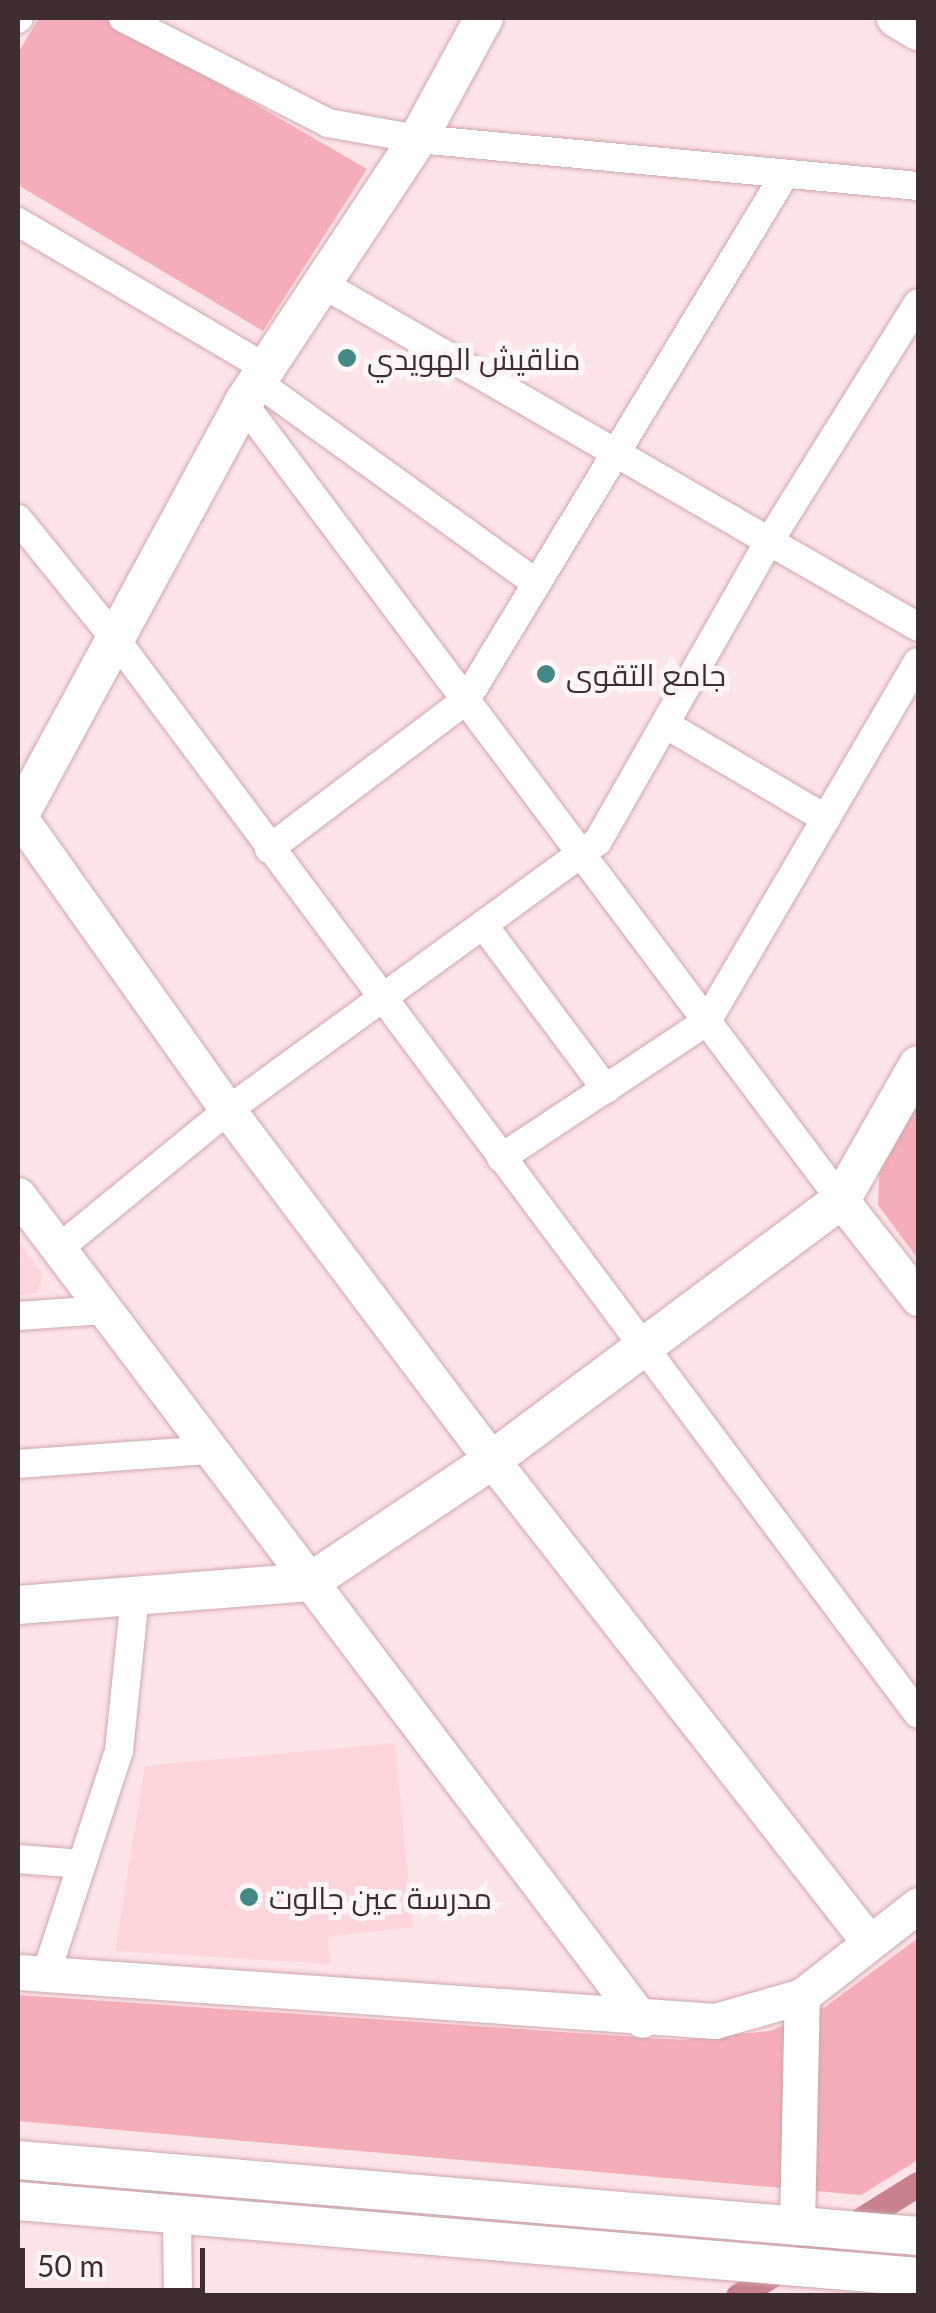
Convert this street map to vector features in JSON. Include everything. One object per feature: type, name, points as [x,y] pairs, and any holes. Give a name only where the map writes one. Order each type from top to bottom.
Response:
[{"type":"main road","points":[[18,816],[254,384],[418,139],[484,18]]},
{"type":"main road","points":[[896,18],[918,31]]},
{"type":"main road","points":[[18,1605],[310,1582],[492,1460],[640,1345],[841,1200],[918,1065]]},
{"type":"main road","points":[[18,2160],[911,2235]]},
{"type":"main road","points":[[18,2201],[918,2277]]},
{"type":"street","points":[[122,18],[328,123],[418,139],[918,186]]},
{"type":"street","points":[[269,849],[466,700],[614,450],[785,174]]},
{"type":"street","points":[[18,222],[536,582]]},
{"type":"street","points":[[320,283],[918,627]]},
{"type":"street","points":[[58,1250],[228,1110],[385,1001],[598,841],[770,540],[918,303]]},
{"type":"street","points":[[254,384],[466,700],[918,1298]]},
{"type":"street","points":[[18,518],[116,640],[918,1714]]},
{"type":"street","points":[[501,1158],[707,1022],[918,662]]},
{"type":"street","points":[[665,724],[826,820]]},
{"type":"street","points":[[18,816],[228,1110],[492,1460],[868,1942]]},
{"type":"street","points":[[484,926],[606,1089]]},
{"type":"street","points":[[18,1195],[642,2020]]},
{"type":"street","points":[[18,1316],[104,1310]]},
{"type":"street","points":[[18,1464],[210,1450]]},
{"type":"street","points":[[136,1597],[119,1752],[82,1864],[32,1973],[642,2020],[715,2020],[802,1996],[918,1906]]},
{"type":"street","points":[[18,1860],[82,1864]]},
{"type":"street","points":[[798,2226],[802,1996]]},
{"type":"street","points":[[178,2214],[178,2296]]},
{"type":"shaded area","points":[[39,18],[106,18],[367,169],[263,331],[18,185],[18,53]]},
{"type":"shaded area","points":[[918,1091],[918,1259],[878,1205],[880,1160]]},
{"type":"shaded area","points":[[18,1240],[43,1276],[37,1293],[18,1295]]},
{"type":"shaded area","points":[[395,1743],[413,1927],[328,1937],[331,1964],[115,1951],[145,1766]]},
{"type":"shaded area","points":[[918,1938],[918,2160],[861,2195],[18,2121],[18,1995],[682,2040],[770,2031],[825,2007]]},
{"type":"waterway","points":[[738,2296],[918,2184]]},
{"type":"place","name":"مناقيش الهويدي","points":[[347,358]]},
{"type":"place","name":"جامع التقوى","points":[[546,674]]},
{"type":"place","name":"مدرسة عين جالوت","points":[[249,1897]]}]
